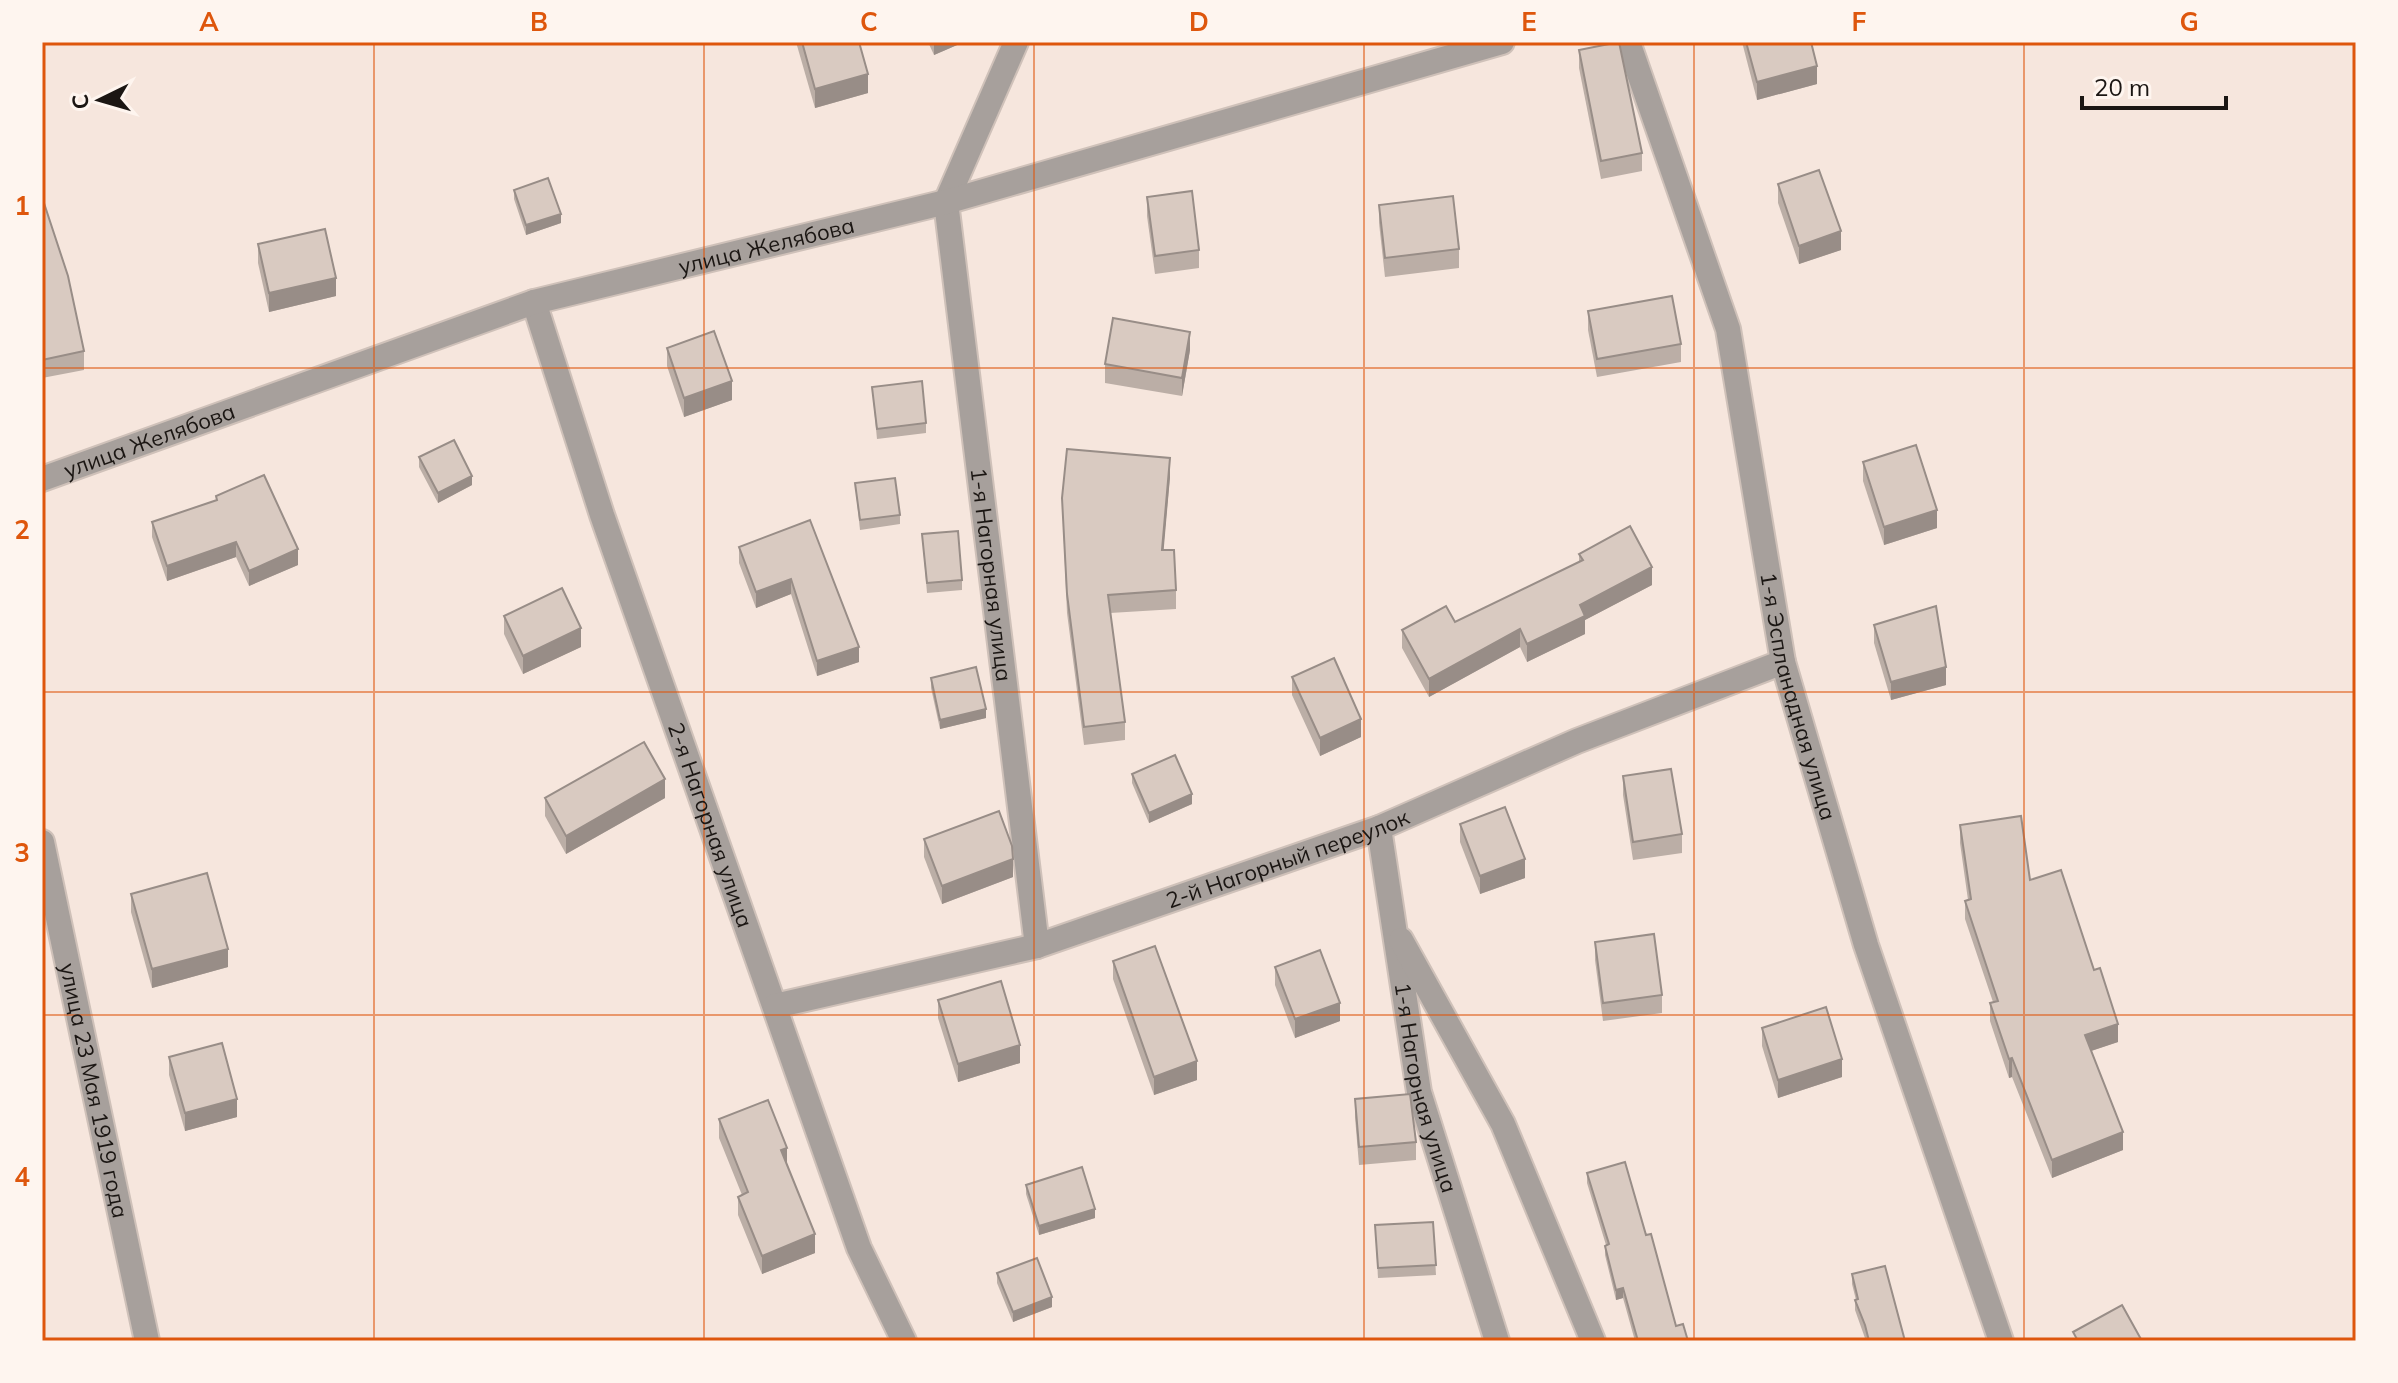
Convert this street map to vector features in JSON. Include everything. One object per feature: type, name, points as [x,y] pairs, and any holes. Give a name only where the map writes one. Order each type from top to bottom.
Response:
[{"type":"street","points":[[946,202],[1016,42]]},
{"type":"street","name":"улица Желябова","points":[[42,479],[534,302],[946,202],[1502,42]]},
{"type":"street","name":"1-я Эспланадная улица","points":[[1628,42],[1728,329],[1783,662],[1866,945],[2001,1341]]},
{"type":"street","name":"1-я Нагорная улица","points":[[946,202],[1037,946]]},
{"type":"street","name":"2-я Нагорная улица","points":[[534,302],[602,515],[859,1248],[904,1341]]},
{"type":"street","name":"2-й Нагорный переулок","points":[[775,1006],[1037,946],[1379,828],[1577,741],[1783,662]]},
{"type":"street","name":"1-я Нагорная улица","points":[[1379,828],[1419,1092],[1497,1341]]},
{"type":"street","name":"улица 23 Мая 1919 года","points":[[42,842],[147,1341]]},
{"type":"street","points":[[1394,926],[1503,1124],[1593,1341]]},
{"type":"building","points":[[802,42],[859,42],[868,74],[815,89]]},
{"type":"building","points":[[1619,42],[1642,153],[1601,161],[1579,50]]},
{"type":"building","points":[[1746,42],[1811,42],[1817,66],[1757,82]]},
{"type":"building","points":[[1819,170],[1841,231],[1799,246],[1778,184]]},
{"type":"building","points":[[548,178],[561,214],[526,225],[514,190]]},
{"type":"building","points":[[1192,191],[1199,250],[1155,256],[1147,197]]},
{"type":"building","points":[[1453,196],[1459,249],[1385,258],[1379,205]]},
{"type":"building","points":[[42,197],[68,276],[84,351],[42,360]]},
{"type":"building","points":[[325,229],[336,278],[269,293],[258,244]]},
{"type":"building","points":[[1672,296],[1681,344],[1597,359],[1588,311]]},
{"type":"building","points":[[1113,318],[1190,332],[1182,378],[1105,364]]},
{"type":"building","points":[[714,331],[732,381],[684,398],[667,348]]},
{"type":"building","points":[[922,381],[926,423],[877,429],[872,387]]},
{"type":"building","points":[[454,440],[472,476],[438,493],[419,457]]},
{"type":"building","points":[[1916,445],[1937,510],[1884,527],[1863,462]]},
{"type":"building","points":[[1067,449],[1170,458],[1162,550],[1174,550],[1176,590],[1108,595],[1125,722],[1084,727],[1067,594],[1062,498]]},
{"type":"building","points":[[264,475],[298,549],[249,571],[236,542],[167,566],[152,522],[217,500],[216,496]]},
{"type":"building","points":[[895,478],[900,515],[860,520],[855,483]]},
{"type":"building","points":[[810,520],[859,647],[817,661],[791,579],[756,592],[739,547]]},
{"type":"building","points":[[1630,526],[1652,567],[1580,605],[1585,616],[1527,644],[1520,629],[1429,679],[1402,630],[1446,606],[1455,622],[1583,560],[1579,554]]},
{"type":"building","points":[[958,531],[962,580],[927,583],[922,534]]},
{"type":"building","points":[[562,588],[581,628],[523,656],[504,616]]},
{"type":"building","points":[[1936,606],[1946,667],[1891,682],[1874,625]]},
{"type":"building","points":[[1334,658],[1361,719],[1320,738],[1292,677]]},
{"type":"building","points":[[976,667],[986,709],[940,720],[931,678]]},
{"type":"building","points":[[644,742],[665,779],[566,836],[545,798]]},
{"type":"building","points":[[1175,755],[1192,794],[1149,813],[1132,774]]},
{"type":"building","points":[[1671,769],[1682,834],[1633,842],[1623,776]]},
{"type":"building","points":[[1505,807],[1525,859],[1480,876],[1460,824]]},
{"type":"building","points":[[999,811],[1012,846],[1013,859],[942,886],[924,839]]},
{"type":"building","points":[[2021,816],[2030,880],[2061,870],[2094,970],[2100,968],[2118,1024],[2085,1035],[2123,1132],[2052,1160],[2012,1058],[2009,1059],[1990,1003],[1998,1001],[1965,901],[1971,899],[1960,825]]},
{"type":"building","points":[[207,873],[228,949],[152,969],[131,894]]},
{"type":"building","points":[[1654,934],[1662,995],[1603,1003],[1595,942]]},
{"type":"building","points":[[1155,946],[1197,1061],[1154,1077],[1113,961]]},
{"type":"building","points":[[1320,950],[1340,1003],[1295,1019],[1275,967]]},
{"type":"building","points":[[1001,981],[1020,1045],[958,1064],[938,1000]]},
{"type":"building","points":[[1826,1007],[1842,1059],[1778,1080],[1762,1028]]},
{"type":"building","points":[[222,1043],[237,1099],[185,1113],[169,1057]]},
{"type":"building","points":[[1410,1094],[1416,1142],[1359,1147],[1355,1099]]},
{"type":"building","points":[[768,1100],[787,1148],[781,1150],[815,1234],[762,1256],[738,1197],[748,1192],[719,1119]]},
{"type":"building","points":[[1625,1162],[1646,1235],[1651,1234],[1676,1326],[1683,1324],[1688,1341],[1638,1341],[1623,1288],[1616,1290],[1605,1246],[1609,1244],[1587,1173]]},
{"type":"building","points":[[1082,1167],[1095,1209],[1039,1226],[1026,1185]]},
{"type":"building","points":[[1433,1222],[1436,1265],[1378,1268],[1375,1225]]},
{"type":"building","points":[[1037,1258],[1052,1297],[1013,1312],[997,1273]]},
{"type":"building","points":[[1885,1266],[1905,1341],[1869,1341],[1855,1300],[1858,1299],[1852,1274]]},
{"type":"building","points":[[2122,1305],[2142,1341],[2078,1341],[2073,1332]]}]
